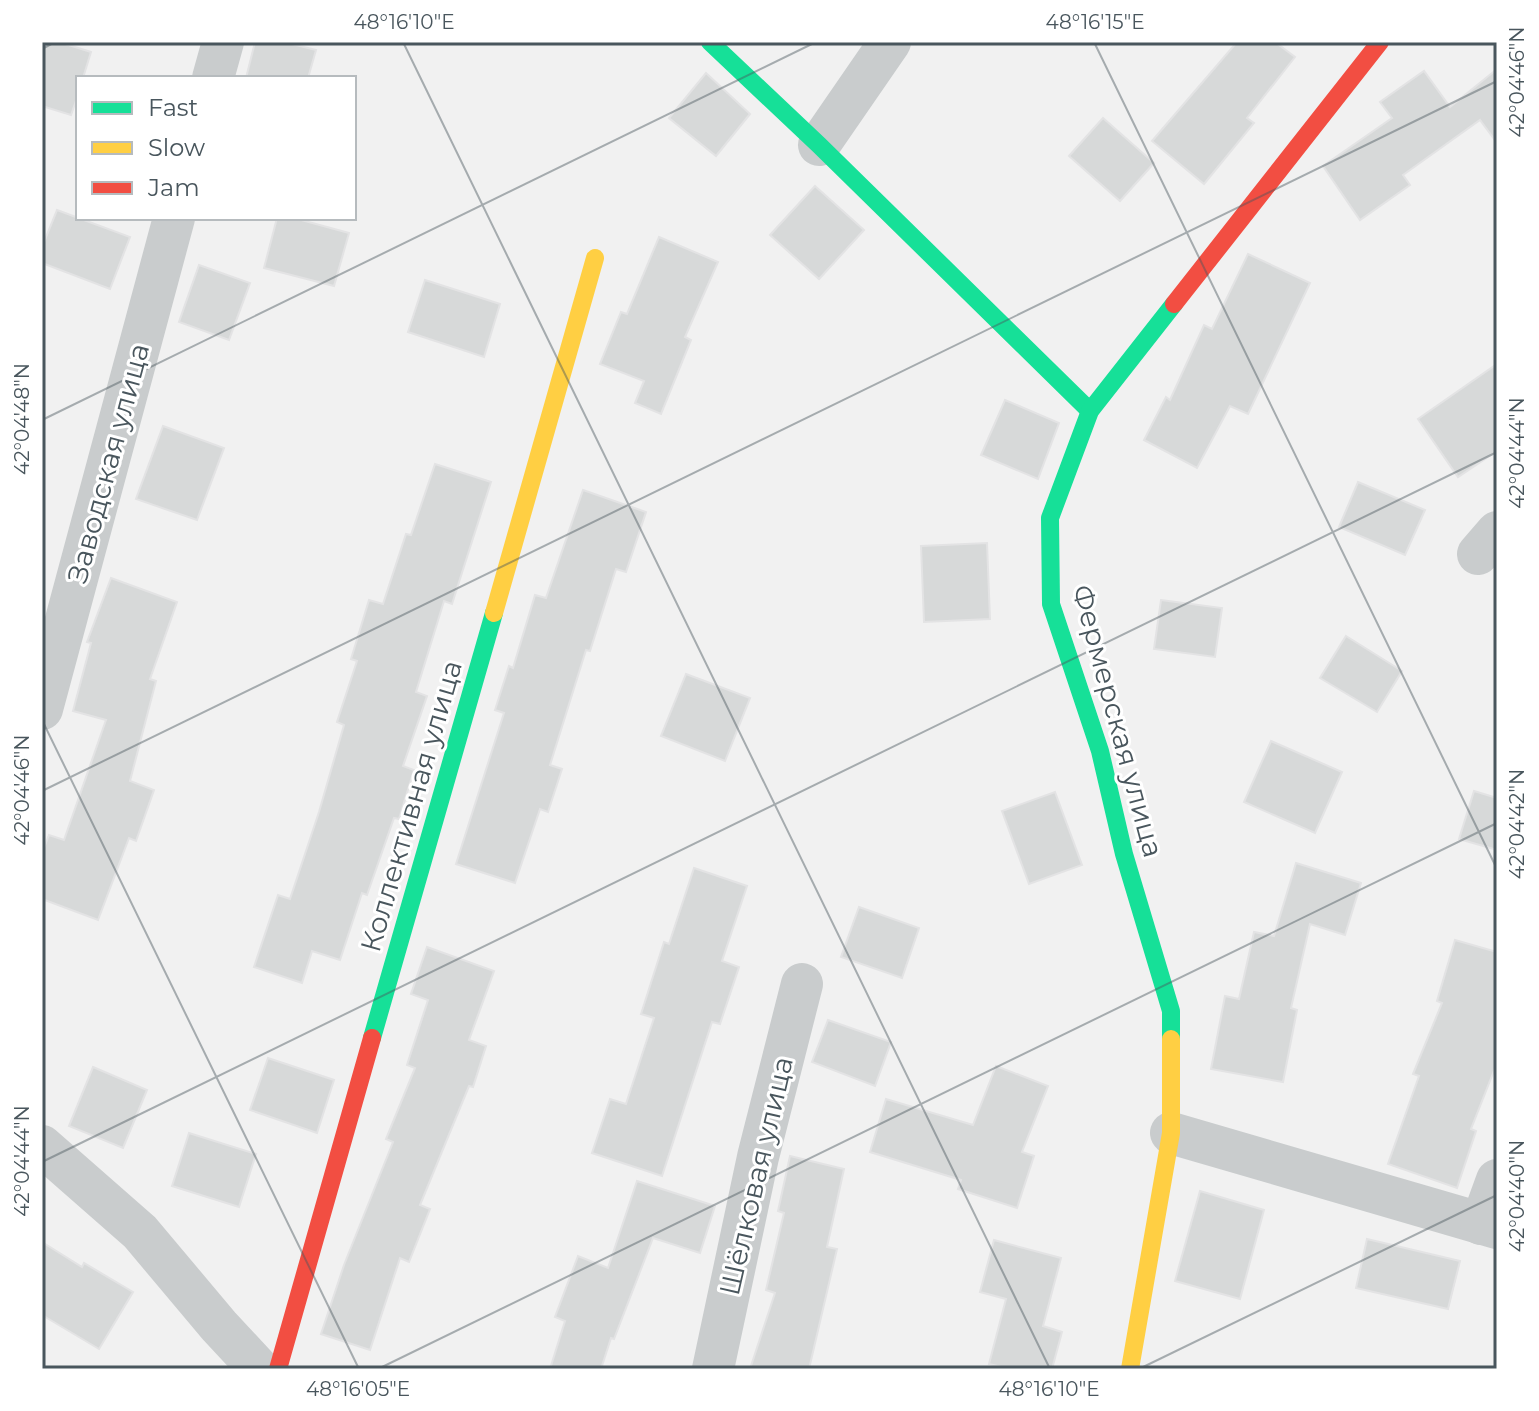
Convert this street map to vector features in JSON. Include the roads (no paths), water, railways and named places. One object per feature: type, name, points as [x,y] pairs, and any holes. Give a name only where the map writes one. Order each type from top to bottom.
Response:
[{"type":"street","points":[[214,76],[223,42]]},
{"type":"street","points":[[710,42],[1090,411]]},
{"type":"street","points":[[819,145],[890,42]]},
{"type":"street","name":"Фермерская улица","points":[[1130,1369],[1171,1133],[1171,1011],[1124,854],[1100,751],[1051,604],[1050,518],[1090,411],[1380,42]]},
{"type":"street","name":"Заводская улица","points":[[42,709],[173,220]]},
{"type":"street","name":"Коллективная улица","points":[[278,1369],[595,258]]},
{"type":"street","name":"Шёлковая улица","points":[[713,1369],[758,1157],[802,984]]},
{"type":"street","points":[[1171,1133],[1489,1226],[1497,1180]]},
{"type":"street","points":[[42,1146],[140,1232],[259,1369]]}]
